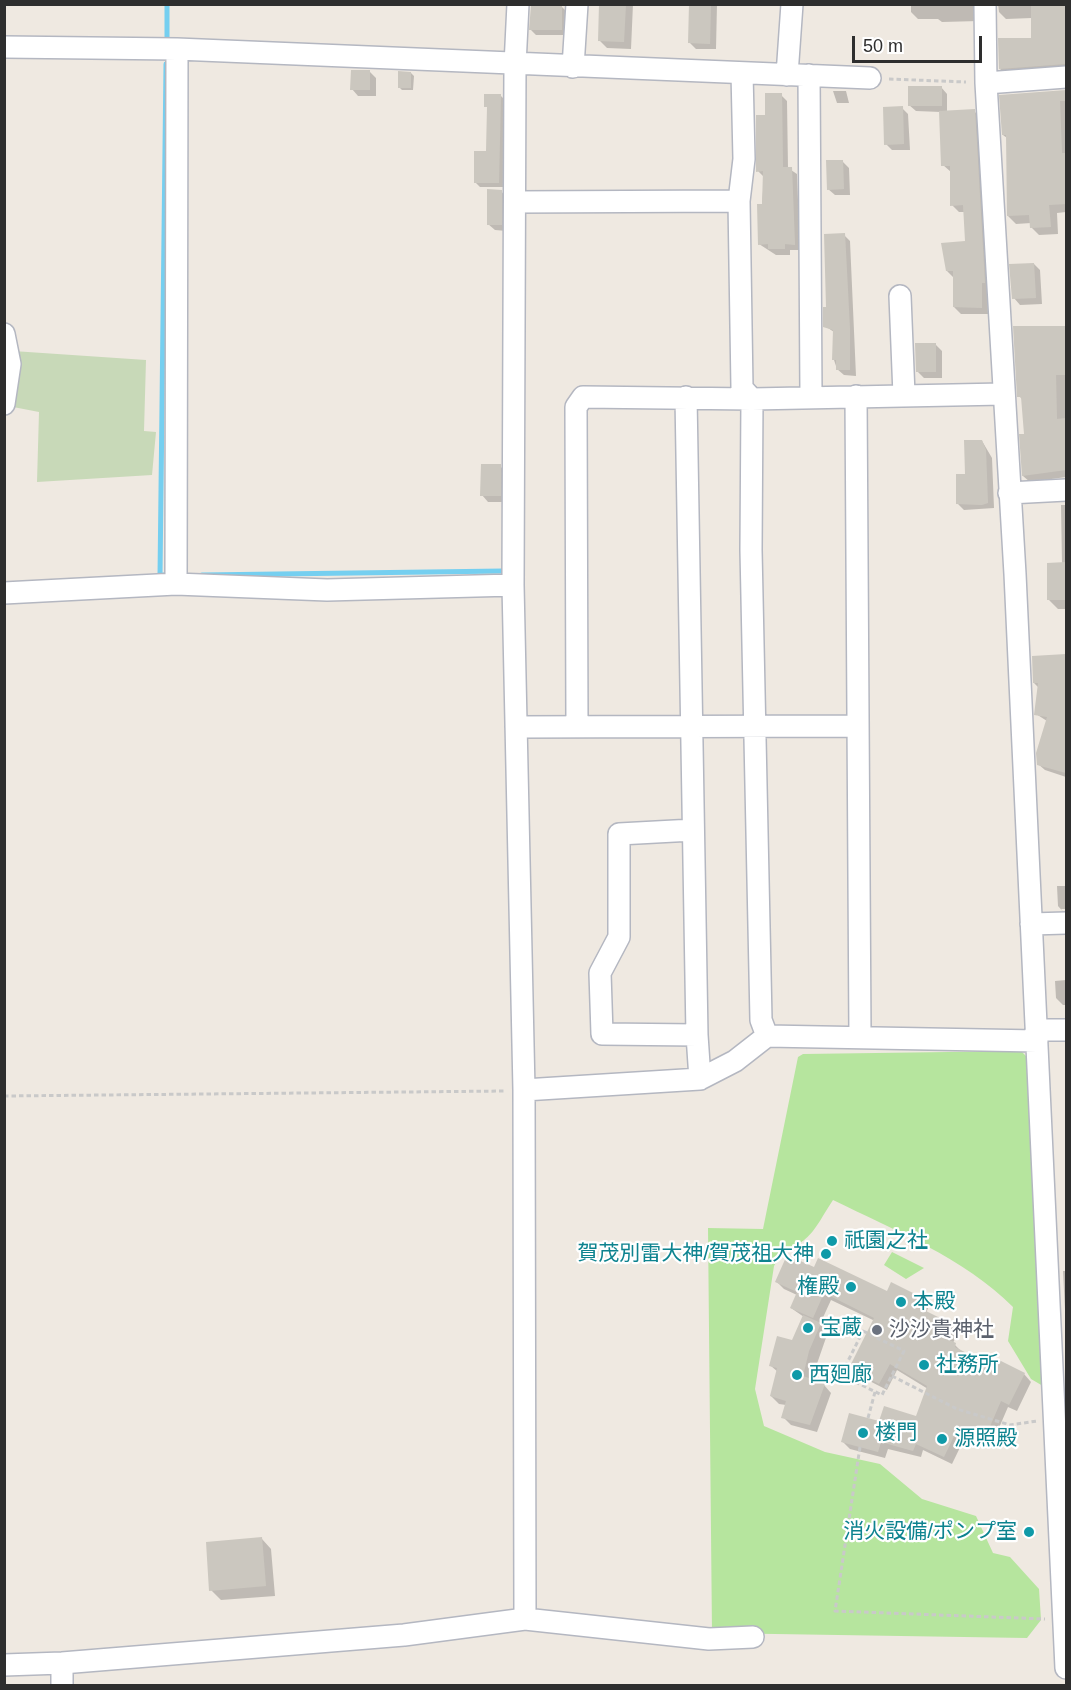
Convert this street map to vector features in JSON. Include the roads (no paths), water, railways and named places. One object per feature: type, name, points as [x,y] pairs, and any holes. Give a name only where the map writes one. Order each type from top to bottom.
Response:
[{"type":"street","points":[[518,4],[515,65],[513,585],[524,1090],[525,1619]]},
{"type":"street","points":[[573,68],[577,4]]},
{"type":"street","points":[[787,75],[792,4]]},
{"type":"street","points":[[985,4],[986,83],[994,234],[998,255],[1003,394],[1056,1418],[1066,1668]]},
{"type":"street","points":[[4,47],[177,49],[573,68],[870,78]]},
{"type":"street","points":[[176,584],[177,49]]},
{"type":"street","points":[[742,73],[744,159],[739,201],[742,388],[752,399],[751,550],[761,1020],[767,1036]]},
{"type":"street","points":[[809,75],[811,396]]},
{"type":"street","points":[[986,83],[1066,77]]},
{"type":"street","points":[[515,202],[739,201]]},
{"type":"street","points":[[900,296],[904,395]]},
{"type":"street","points":[[4,334],[10,364],[4,404]]},
{"type":"street","points":[[577,727],[576,406],[583,397],[752,399],[811,396],[1003,394]]},
{"type":"street","points":[[856,396],[860,1036]]},
{"type":"street","points":[[686,397],[697,1035],[700,1078]]},
{"type":"street","points":[[1009,493],[1066,490]]},
{"type":"street","points":[[4,593],[176,584],[327,590],[513,585]]},
{"type":"street","points":[[516,727],[858,726]]},
{"type":"street","points":[[693,830],[619,834],[619,938],[600,973],[602,1034],[697,1035]]},
{"type":"street","points":[[1030,924],[1066,923]]},
{"type":"street","points":[[524,1090],[700,1078],[735,1061],[767,1036],[1036,1036],[1066,1030]]},
{"type":"street","points":[[4,1665],[62,1663],[404,1635],[525,1619],[709,1639],[753,1637]]},
{"type":"street","points":[[62,1663],[63,1686]]},
{"type":"waterway","points":[[167,4],[167,43]]},
{"type":"waterway","points":[[164,575],[160,576],[166,64]]},
{"type":"waterway","points":[[202,575],[503,571]]},
{"type":"place","name":"祇園之社","points":[[832,1241]]},
{"type":"place","name":"賀茂別雷大神/賀茂祖大神","points":[[826,1254]]},
{"type":"place","name":"権殿","points":[[851,1287]]},
{"type":"place","name":"本殿","points":[[901,1302]]},
{"type":"place","name":"宝蔵","points":[[808,1328]]},
{"type":"place","name":"沙沙貴神社","points":[[877,1330]]},
{"type":"place","name":"社務所","points":[[924,1365]]},
{"type":"place","name":"西廻廊","points":[[797,1375]]},
{"type":"place","name":"楼門","points":[[863,1433]]},
{"type":"place","name":"源照殿","points":[[942,1439]]},
{"type":"place","name":"消火設備/ポンプ室","points":[[1029,1532]]}]
